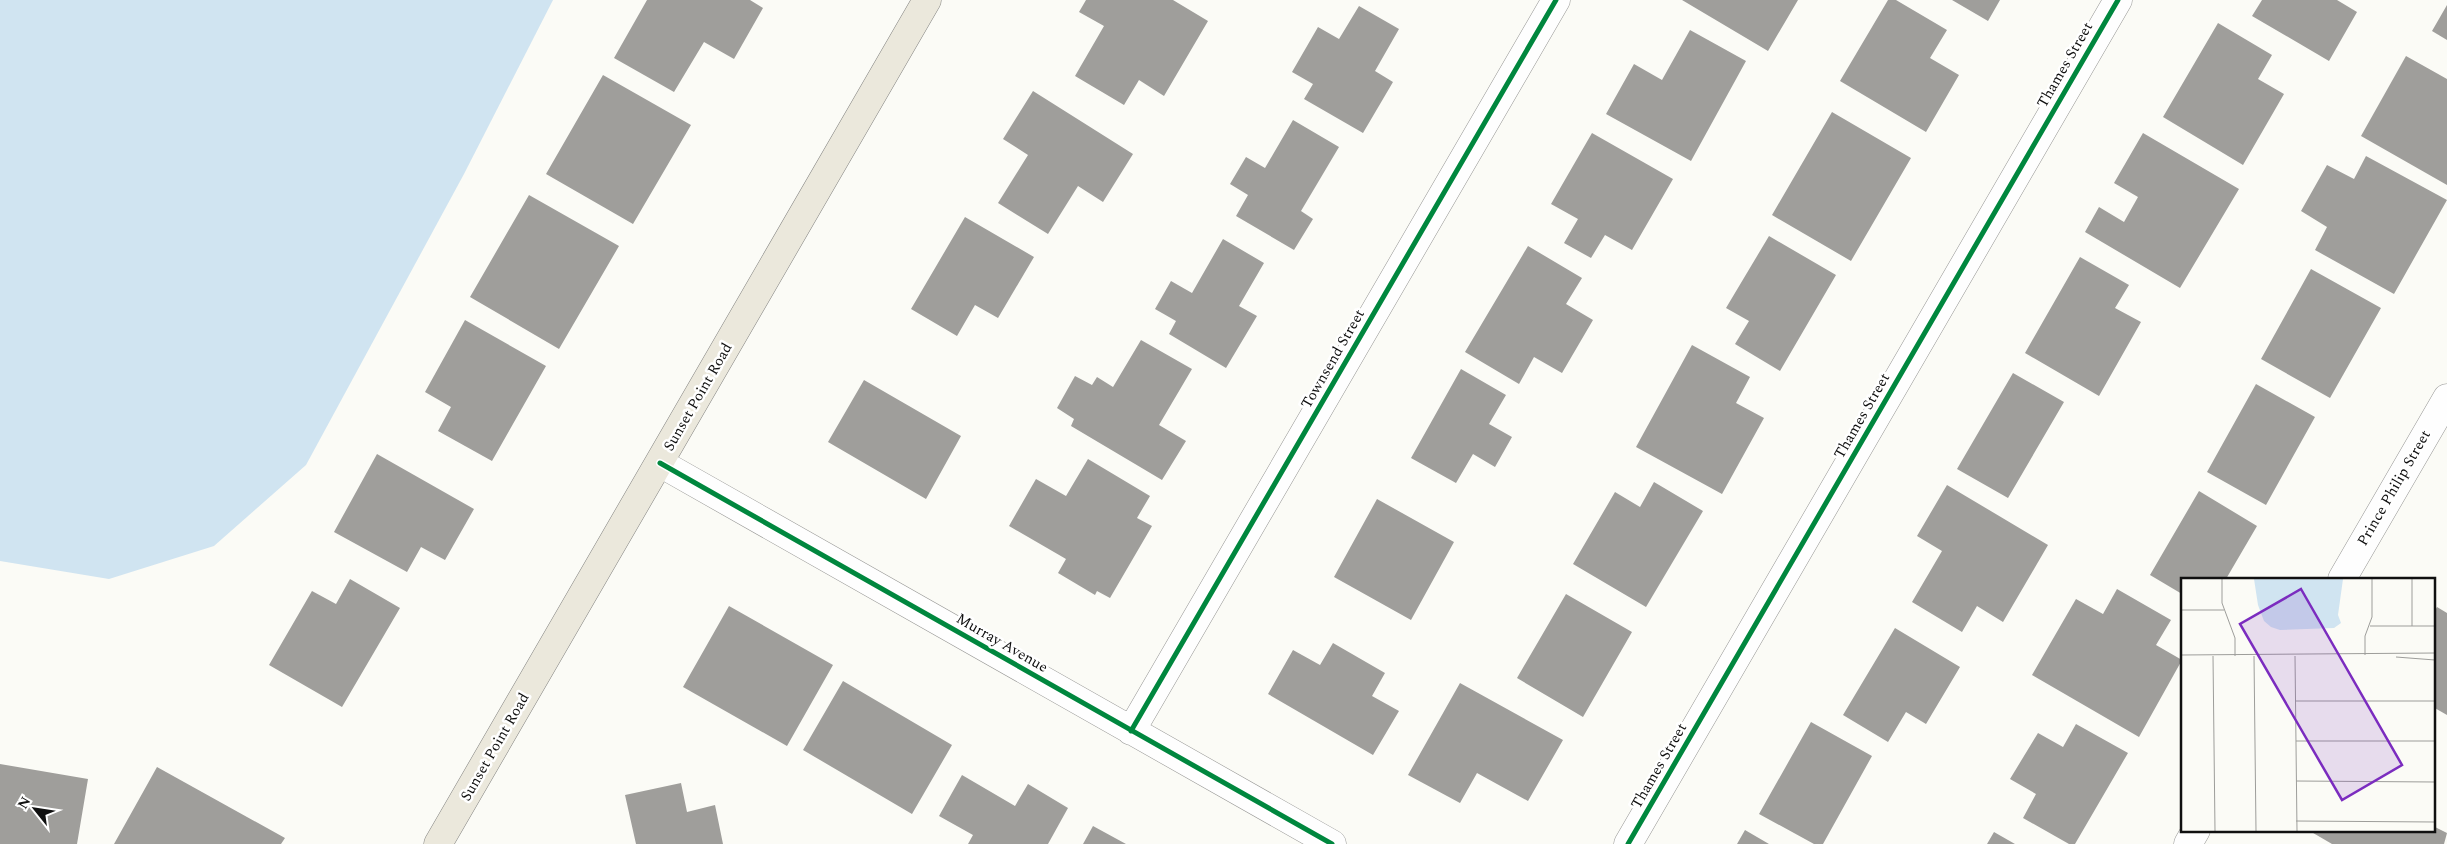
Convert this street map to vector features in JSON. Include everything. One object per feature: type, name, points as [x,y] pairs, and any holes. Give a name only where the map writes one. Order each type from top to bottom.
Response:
[{"type":"main road","name":"Sunset Point Road","points":[[438,844],[927,0]]},
{"type":"street","name":"Townsend Street","points":[[1131,731],[1556,0]]},
{"type":"street","name":"Thames Street","points":[[1628,844],[2118,0]]},
{"type":"street","name":"Prince Philip Street","points":[[2343,578],[2447,398]]},
{"type":"street","name":"Murray Avenue","points":[[660,462],[1332,844]]},
{"type":"street","points":[[2188,844],[2195,832]]},
{"type":"water","points":[[0,0],[553,0],[464,174],[306,465],[214,546],[109,579],[0,561]]},
{"type":"building","points":[[647,0],[750,0],[763,8],[734,59],[704,42],[674,92],[614,58]]},
{"type":"building","points":[[1086,0],[1173,0],[1208,21],[1164,96],[1139,80],[1124,105],[1075,76],[1104,26],[1079,12]]},
{"type":"building","points":[[1682,0],[1798,0],[1768,51]]},
{"type":"building","points":[[1888,0],[1896,0],[1947,30],[1930,58],[1959,75],[1926,132],[1840,81]]},
{"type":"building","points":[[1952,0],[2000,0],[1988,21]]},
{"type":"building","points":[[2262,0],[2337,0],[2357,12],[2329,61],[2252,16]]},
{"type":"building","points":[[2447,5],[2447,40],[2432,31]]},
{"type":"building","points":[[1359,6],[1399,29],[1375,71],[1393,82],[1363,133],[1304,99],[1313,84],[1292,72],[1318,27],[1339,39]]},
{"type":"building","points":[[2218,23],[2272,55],[2258,79],[2284,94],[2243,165],[2163,117]]},
{"type":"building","points":[[1690,30],[1746,61],[1691,161],[1606,114],[1634,64],[1662,80]]},
{"type":"building","points":[[2406,56],[2447,79],[2447,185],[2361,136]]},
{"type":"building","points":[[603,75],[691,125],[633,224],[546,174]]},
{"type":"building","points":[[1033,91],[1133,154],[1103,202],[1078,186],[1048,234],[998,203],[1028,155],[1003,139]]},
{"type":"building","points":[[1832,112],[1911,158],[1851,261],[1772,215]]},
{"type":"building","points":[[1293,120],[1339,147],[1301,211],[1313,219],[1294,250],[1236,216],[1248,195],[1230,184],[1246,157],[1265,168]]},
{"type":"building","points":[[1592,133],[1673,179],[1632,250],[1605,235],[1591,258],[1564,243],[1578,219],[1551,204]]},
{"type":"building","points":[[2143,133],[2239,189],[2180,288],[2085,232],[2099,207],[2124,222],[2138,197],[2114,183]]},
{"type":"building","points":[[2366,156],[2447,200],[2394,294],[2315,250],[2327,227],[2301,211],[2327,165],[2354,179]]},
{"type":"building","points":[[529,195],[619,246],[559,349],[470,297]]},
{"type":"building","points":[[965,217],[1034,257],[998,318],[975,305],[957,336],[911,309]]},
{"type":"building","points":[[1769,236],[1836,275],[1780,371],[1735,344],[1749,321],[1726,308]]},
{"type":"building","points":[[1223,239],[1264,263],[1239,306],[1257,316],[1226,368],[1169,334],[1176,321],[1155,309],[1171,281],[1192,293]]},
{"type":"building","points":[[1528,246],[1582,278],[1566,304],[1593,320],[1562,373],[1534,357],[1519,384],[1465,352]]},
{"type":"building","points":[[2080,257],[2129,285],[2115,308],[2141,322],[2099,396],[2025,353]]},
{"type":"building","points":[[2311,269],[2381,308],[2330,398],[2261,359]]},
{"type":"building","points":[[465,320],[546,366],[492,461],[438,431],[451,407],[425,392]]},
{"type":"building","points":[[1141,340],[1192,369],[1159,425],[1186,441],[1162,480],[1071,426],[1074,419],[1057,408],[1075,376],[1092,385],[1097,377],[1113,387]]},
{"type":"building","points":[[1692,345],[1750,377],[1736,403],[1764,418],[1722,494],[1636,447]]},
{"type":"building","points":[[1461,369],[1506,395],[1489,424],[1512,437],[1495,467],[1473,454],[1456,483],[1411,458]]},
{"type":"building","points":[[2013,373],[2064,402],[2008,498],[1957,469]]},
{"type":"building","points":[[864,380],[961,436],[926,499],[828,442]]},
{"type":"building","points":[[2256,384],[2315,417],[2266,505],[2207,472]]},
{"type":"building","points":[[377,454],[474,509],[445,560],[421,547],[407,572],[334,532]]},
{"type":"building","points":[[1088,459],[1150,496],[1137,518],[1152,526],[1110,598],[1097,591],[1095,595],[1058,573],[1066,559],[1009,526],[1036,479],[1066,496]]},
{"type":"building","points":[[1654,482],[1703,511],[1646,607],[1573,564],[1615,492],[1640,507]]},
{"type":"building","points":[[1947,485],[2048,545],[2003,622],[1977,606],[1962,632],[1912,602],[1942,551],[1917,536]]},
{"type":"building","points":[[2199,491],[2257,526],[2227,578],[2181,578],[2181,593],[2150,575]]},
{"type":"building","points":[[1377,499],[1454,542],[1411,620],[1334,577]]},
{"type":"building","points":[[350,579],[400,608],[342,707],[269,665],[312,591],[336,604]]},
{"type":"building","points":[[2117,589],[2171,620],[2156,645],[2181,659],[2181,662],[2139,737],[2032,675],[2076,599],[2103,614]]},
{"type":"building","points":[[1566,594],[1632,632],[1583,717],[1517,678]]},
{"type":"building","points":[[729,606],[833,665],[787,746],[683,687]]},
{"type":"building","points":[[2437,607],[2447,613],[2447,715],[2434,708],[2434,612]]},
{"type":"building","points":[[1895,628],[1960,667],[1926,724],[1906,712],[1888,742],[1843,715]]},
{"type":"building","points":[[1333,643],[1385,673],[1372,696],[1399,711],[1373,755],[1268,694],[1293,650],[1320,665]]},
{"type":"building","points":[[843,681],[952,745],[912,814],[803,750]]},
{"type":"building","points":[[1460,683],[1563,740],[1528,801],[1477,773],[1460,803],[1408,775]]},
{"type":"building","points":[[1811,722],[1872,756],[1823,844],[1814,844],[1759,814]]},
{"type":"building","points":[[2076,724],[2128,753],[2075,844],[2069,844],[2023,818],[2036,794],[2010,779],[2038,733],[2063,747]]},
{"type":"building","points":[[0,764],[88,779],[77,844],[0,844]]},
{"type":"building","points":[[157,767],[285,838],[281,844],[114,844]]},
{"type":"building","points":[[962,775],[1015,806],[1028,784],[1068,808],[1048,844],[968,844],[973,835],[939,816]]},
{"type":"building","points":[[681,783],[687,812],[715,805],[723,844],[636,844],[625,795]]},
{"type":"building","points":[[1093,826],[1126,844],[1083,844]]},
{"type":"building","points":[[2434,826],[2447,833],[2444,844],[2332,844],[2311,832],[2434,832]]},
{"type":"building","points":[[1745,830],[1769,844],[1737,844]]},
{"type":"building","points":[[1994,832],[2015,844],[1987,844]]},
{"type":"cycle path","points":[[1131,731],[1556,0]]},
{"type":"cycle path","points":[[1628,844],[2118,0]]},
{"type":"cycle path","points":[[660,463],[1332,844]]}]
